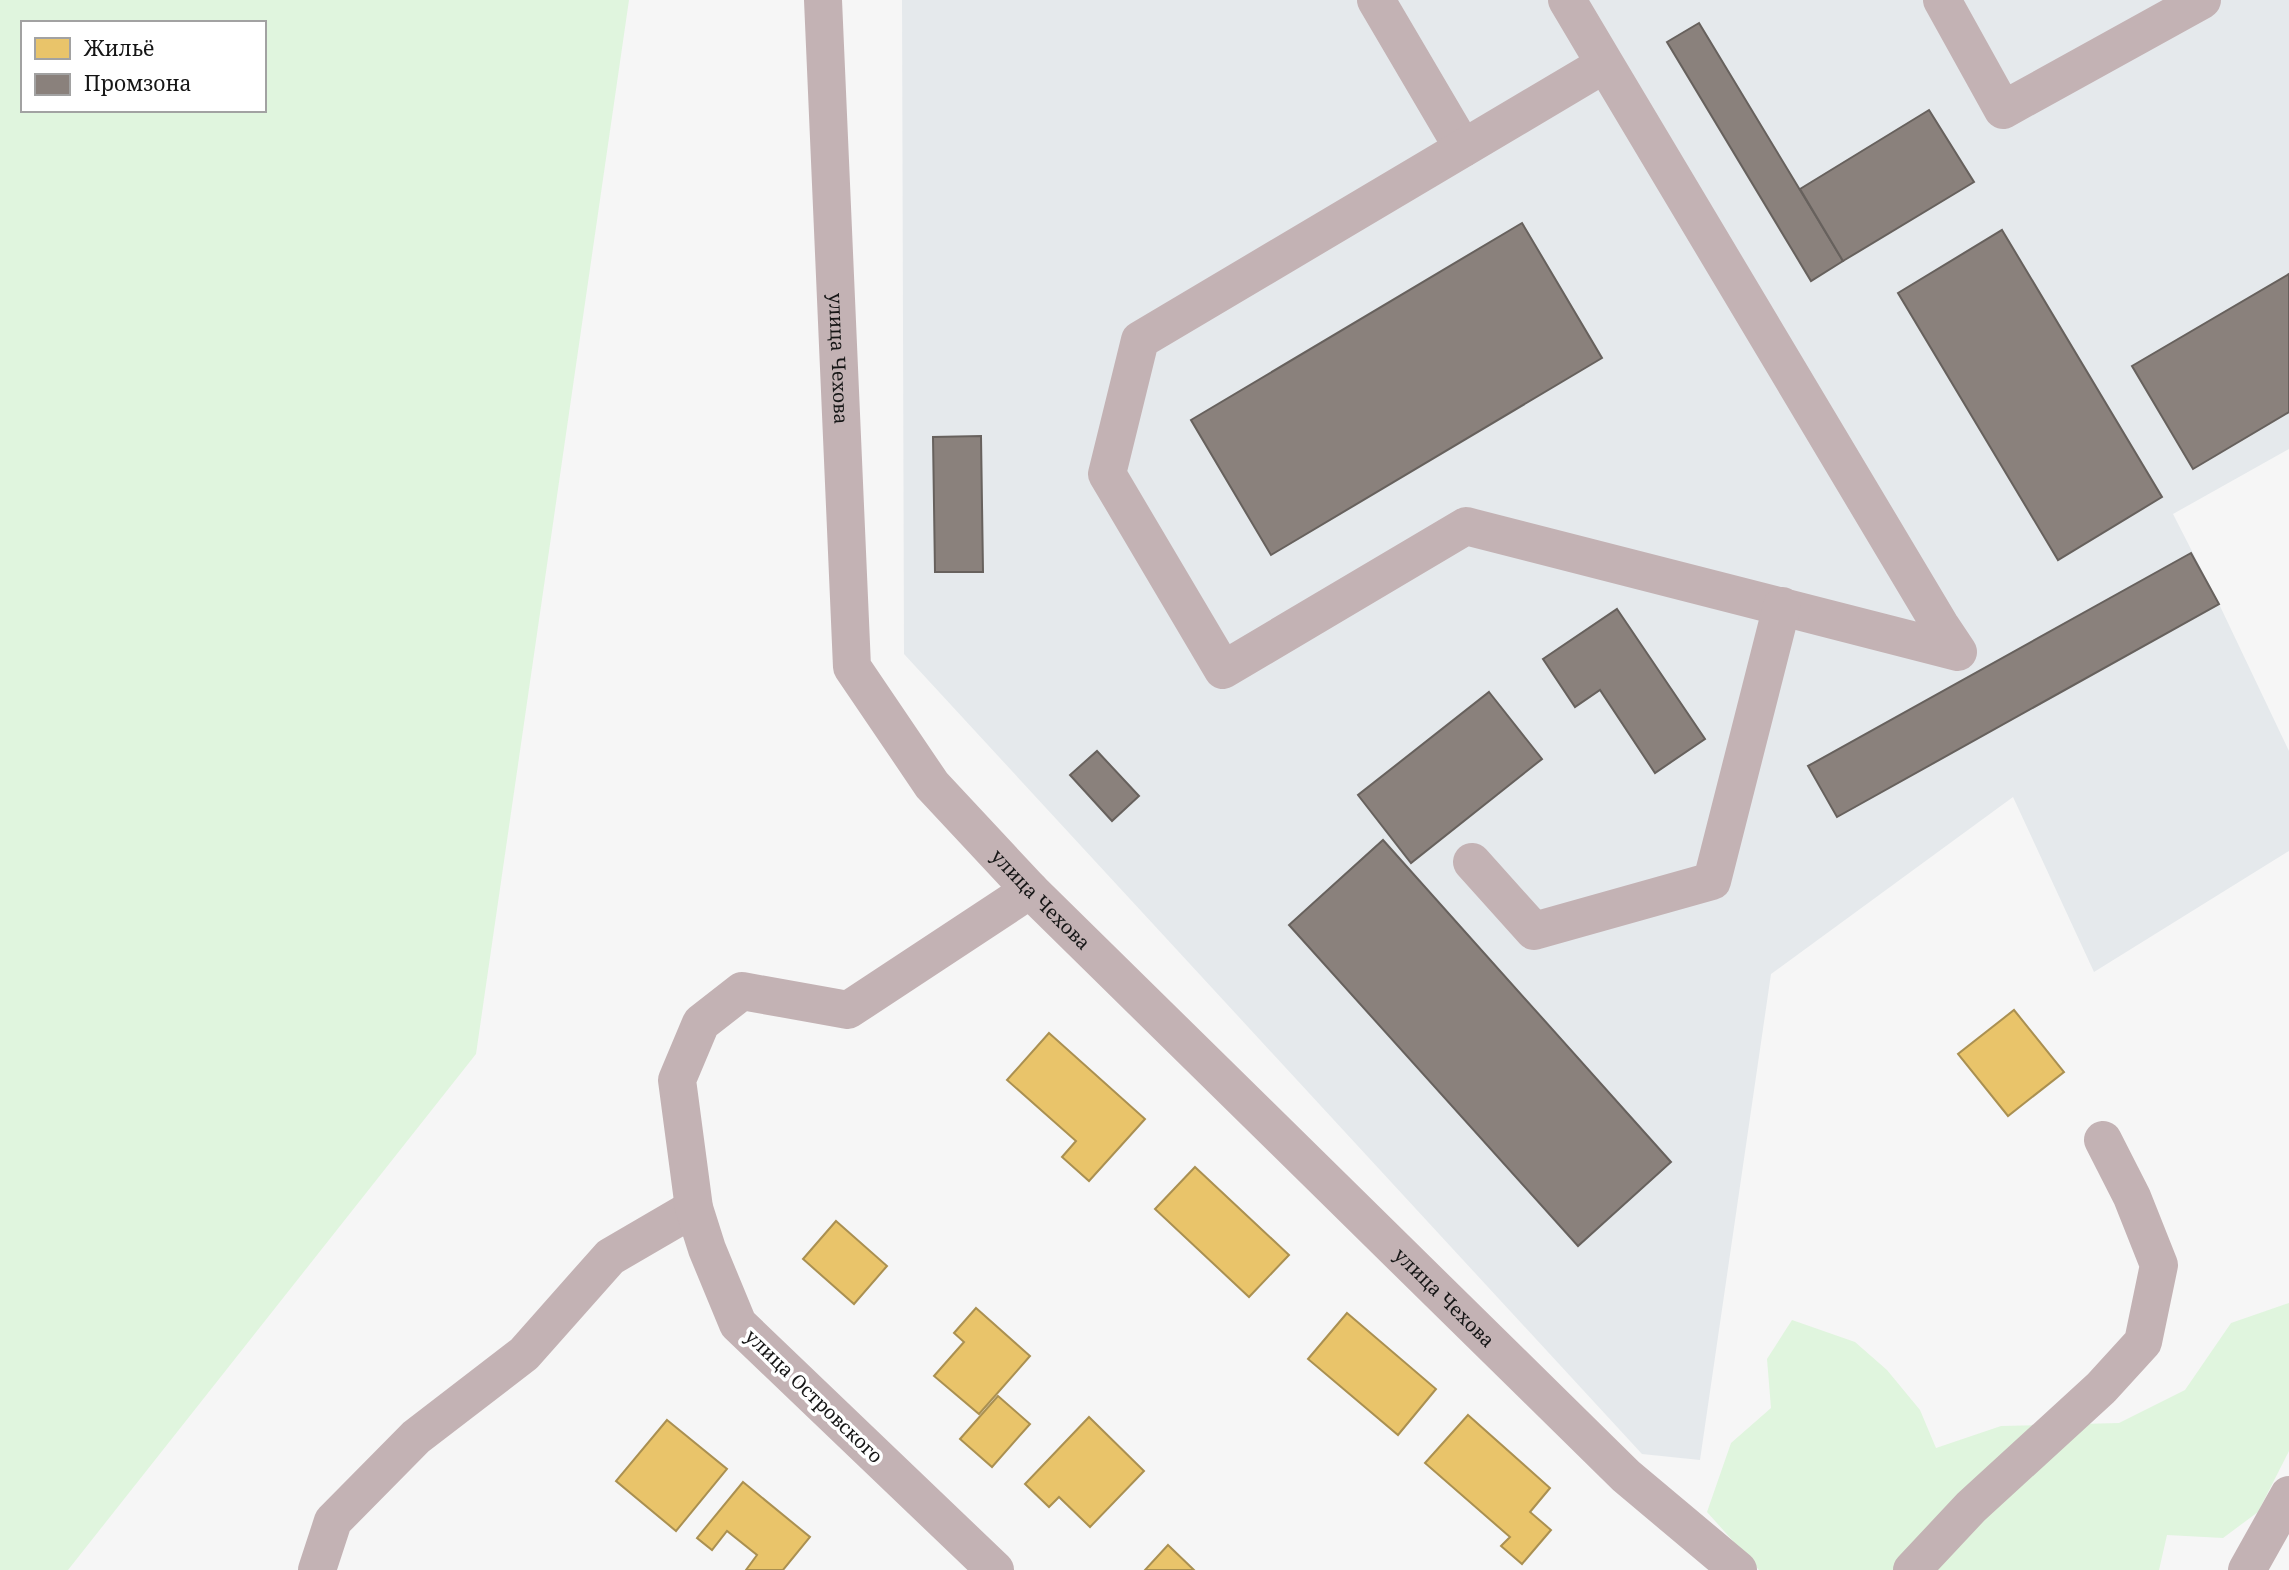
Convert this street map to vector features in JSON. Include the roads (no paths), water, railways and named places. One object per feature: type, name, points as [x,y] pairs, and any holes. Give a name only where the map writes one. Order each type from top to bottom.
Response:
[{"type":"street","name":"улица Чехова","points":[[823,0],[852,667],[932,785],[1030,890],[1626,1476],[1738,1570]]},
{"type":"street","points":[[1376,0],[1463,148]]},
{"type":"street","points":[[1567,0],[1958,652],[1466,526],[1223,670],[1107,474],[1140,340],[1605,64]]},
{"type":"street","points":[[1942,0],[2003,110],[2202,0]]},
{"type":"street","points":[[1472,862],[1534,931],[1712,881],[1782,606]]},
{"type":"street","name":"улица Островского","points":[[995,1570],[738,1324],[707,1249],[694,1208],[677,1080],[701,1023],[742,991],[848,1010],[1030,890]]},
{"type":"street","points":[[1912,1570],[1971,1507],[2101,1388],[2143,1342],[2159,1265],[2133,1197],[2103,1140]]},
{"type":"street","points":[[317,1570],[333,1521],[416,1437],[524,1354],[610,1257],[694,1208]]},
{"type":"street","points":[[2247,1570],[2289,1495]]}]
